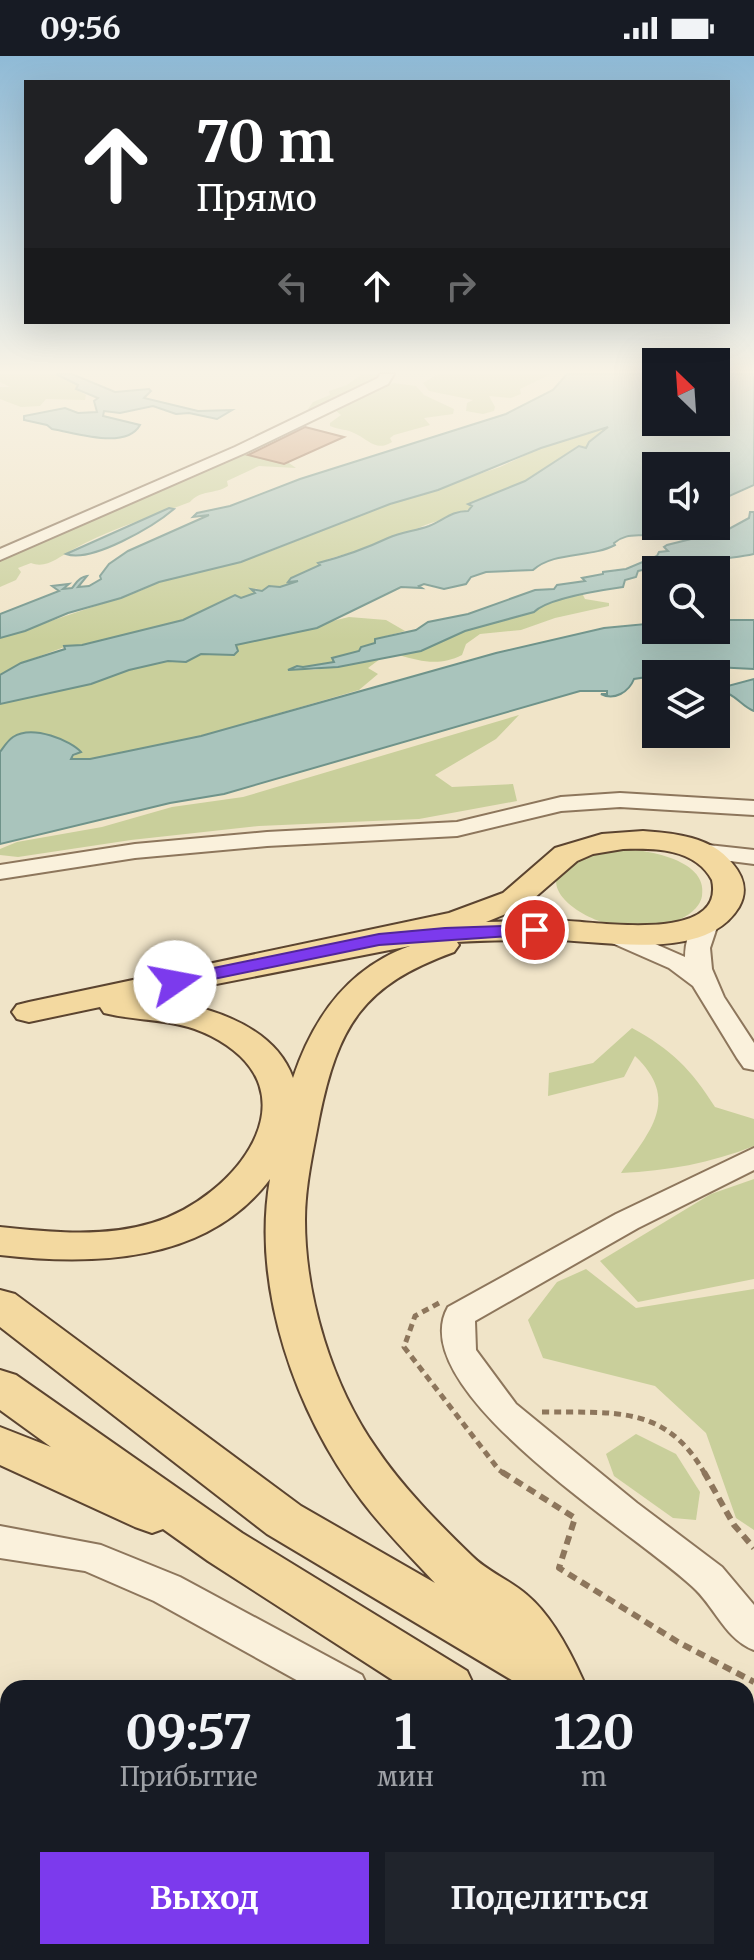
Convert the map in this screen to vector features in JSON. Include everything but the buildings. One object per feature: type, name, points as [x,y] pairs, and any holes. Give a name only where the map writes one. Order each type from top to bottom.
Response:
[{"type":"main road","points":[[14,1014],[379,939],[491,909],[526,892],[568,852],[616,841],[647,840],[699,851],[719,867],[728,882],[729,897],[721,911],[707,921],[665,934],[493,931],[379,939]]},
{"type":"main road","points":[[542,877],[540,892],[547,903],[573,923],[602,933]]},
{"type":"main road","points":[[493,931],[412,954],[379,972],[343,1005],[312,1067],[292,1163],[285,1233],[296,1301],[327,1404],[376,1485],[459,1575],[510,1612],[561,1680]]},
{"type":"main road","points":[[0,1241],[51,1248],[87,1248],[123,1244],[186,1226],[211,1212],[255,1175],[267,1158],[280,1127],[281,1095],[271,1070],[253,1048],[224,1028],[187,1014],[148,1007],[101,1006],[14,1014]]},
{"type":"main road","points":[[0,1305],[284,1520],[557,1680]]},
{"type":"main road","points":[[0,1387],[225,1547],[436,1680]]},
{"type":"main road","points":[[0,1445],[225,1547]]},
{"type":"street","points":[[0,555],[211,463]]},
{"type":"street","points":[[0,872],[135,851],[267,839],[457,829],[561,804],[620,800],[754,808]]},
{"type":"street","points":[[699,851],[754,857]]},
{"type":"street","points":[[729,897],[740,882],[754,874]]},
{"type":"street","points":[[707,921],[699,938],[697,958],[703,981],[754,1062]]},
{"type":"street","points":[[602,933],[668,958],[703,981]]},
{"type":"street","points":[[754,1158],[627,1221],[459,1315],[460,1352],[504,1414],[624,1514],[709,1578],[754,1633]]},
{"type":"street","points":[[0,1542],[88,1556],[167,1589],[333,1680]]},
{"type":"path","points":[[442,1302],[415,1316],[404,1347],[499,1470],[575,1518],[559,1568],[678,1642],[750,1680]]},
{"type":"path","points":[[504,1414],[561,1410],[622,1413],[668,1428],[695,1456],[734,1525],[754,1548]]},
{"type":"green space","points":[[220,463],[289,463],[296,468],[259,466],[227,481],[228,486],[101,536],[52,561],[18,568],[21,572],[16,580],[0,587],[0,561]]},
{"type":"green space","points":[[509,463],[552,463],[525,481],[470,504],[473,505],[468,510],[410,534],[389,537],[377,545],[328,559],[317,569],[291,578],[289,581],[298,581],[294,584],[262,591],[255,588],[258,593],[232,597],[195,616],[130,635],[70,645],[21,663],[0,675],[0,638],[159,582],[271,551],[390,504]]},
{"type":"green space","points":[[572,595],[583,595],[585,599],[609,603],[609,606],[555,618],[521,630],[480,634],[466,644],[462,655],[446,661],[423,661],[399,655],[421,651],[465,631],[534,612],[538,607]]},
{"type":"green space","points":[[349,617],[386,620],[405,631],[375,639],[375,643],[361,647],[359,651],[333,658],[335,662],[290,669],[314,670],[380,659],[368,668],[378,674],[359,690],[201,736],[90,759],[71,758],[81,752],[61,740],[33,733],[16,735],[0,752],[0,704],[91,684],[129,670],[168,661],[186,661],[201,654],[234,655],[236,645],[317,628],[320,624]]},
{"type":"green space","points":[[519,715],[496,739],[435,775],[452,787],[513,784],[517,801],[419,819],[259,826],[131,840],[18,857],[0,855],[0,849],[17,842],[102,827],[172,807],[243,797]]},
{"type":"green space","points":[[614,848],[655,853],[684,864],[695,872],[701,883],[699,904],[676,921],[642,927],[598,921],[574,908],[558,890],[556,880],[560,870],[576,858]]},
{"type":"green space","points":[[632,1028],[679,1061],[715,1107],[754,1119],[754,1146],[689,1165],[621,1173],[642,1143],[656,1115],[656,1087],[649,1072],[635,1056],[624,1077],[548,1096],[549,1073],[593,1063]]},
{"type":"green space","points":[[754,1179],[754,1279],[638,1302],[600,1261],[711,1194]]},
{"type":"green space","points":[[586,1269],[636,1308],[754,1289],[754,1530],[736,1518],[706,1433],[655,1386],[543,1358],[528,1320],[557,1282]]},
{"type":"green space","points":[[636,1434],[676,1454],[700,1492],[696,1520],[673,1518],[614,1476],[606,1454]]},
{"type":"water","points":[[351,463],[505,463],[241,562],[159,582],[121,598],[0,638],[0,614],[59,591],[52,586],[69,584],[63,589],[72,588],[79,579],[87,576],[78,587],[89,586],[101,579],[109,564],[128,551],[209,515],[193,517],[197,513],[230,506]]},
{"type":"water","points":[[553,463],[642,463],[642,535],[618,540],[615,545],[605,549],[551,560],[533,570],[486,572],[471,577],[466,584],[444,589],[424,584],[419,586],[422,588],[401,587],[317,628],[236,645],[238,651],[234,655],[201,654],[186,662],[168,661],[129,670],[91,684],[0,704],[0,675],[21,663],[65,649],[64,646],[82,645],[183,620],[235,595],[241,598],[255,593],[251,589],[262,591],[269,586],[280,587],[298,581],[288,582],[320,565],[318,563],[429,526],[457,512],[468,511],[472,506],[468,504],[525,481]]},
{"type":"water","points":[[730,463],[754,463],[754,485],[730,496]]},
{"type":"water","points":[[169,508],[174,509],[122,541],[91,553],[66,554]]},
{"type":"water","points":[[750,512],[754,512],[754,554],[730,558],[657,556],[659,552],[668,551],[664,547],[667,545],[687,540],[730,540],[730,528],[749,518]]},
{"type":"water","points":[[642,562],[642,570],[638,571],[636,577],[625,580],[623,587],[563,599],[534,612],[465,631],[421,651],[338,667],[288,670],[334,662],[332,658],[359,651],[361,647],[375,643],[375,639],[416,630],[428,622],[468,614],[535,590],[554,589],[557,585],[585,581],[582,578],[603,572],[626,569]]},
{"type":"water","points":[[730,620],[754,620],[754,669],[730,668],[730,660],[642,660],[642,678],[634,679],[625,691],[616,696],[601,694],[607,694],[607,691],[580,691],[224,794],[170,803],[0,844],[0,752],[21,733],[41,733],[60,739],[81,752],[71,759],[90,759],[201,736],[496,653],[604,628],[642,624],[642,644],[730,644]]},
{"type":"water","points":[[754,679],[754,711],[730,695],[730,685]]},
{"type":"route","points":[[175,982],[379,939],[535,930]]}]
